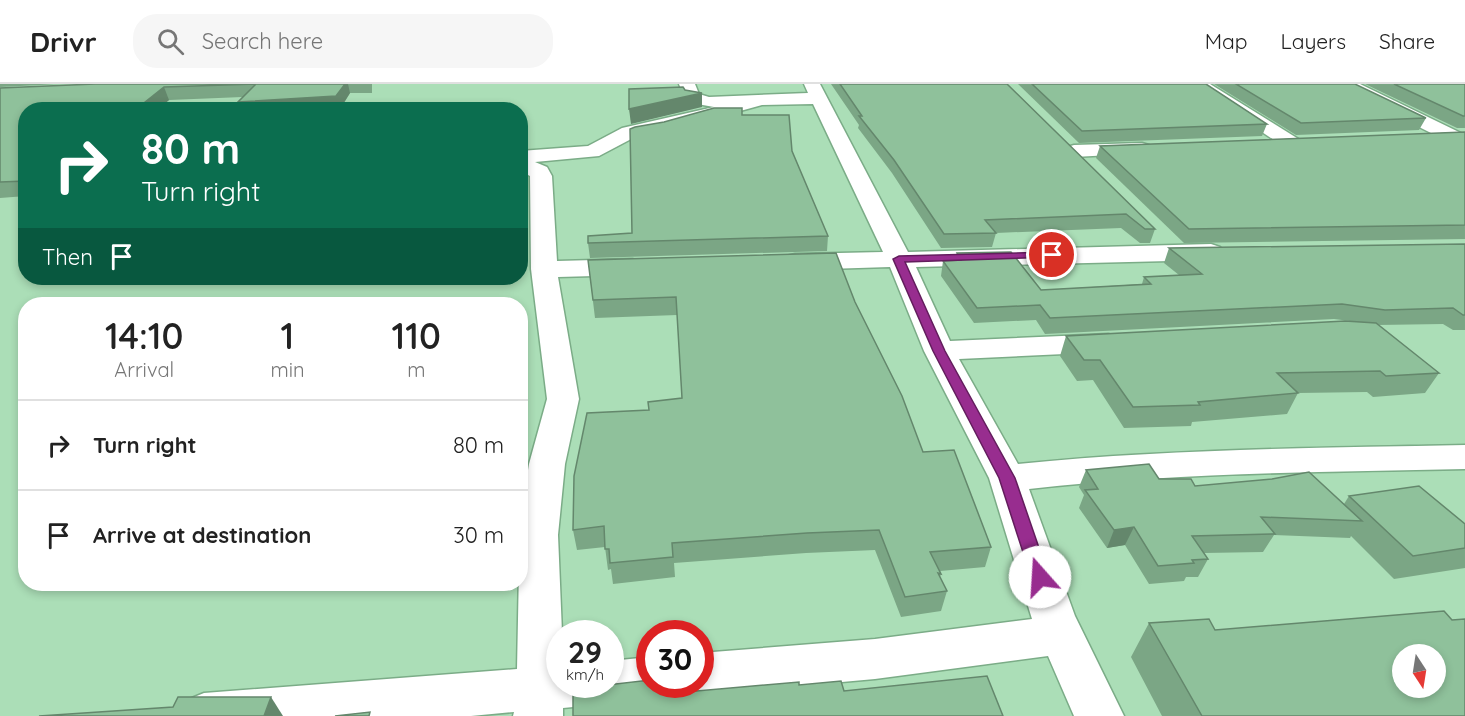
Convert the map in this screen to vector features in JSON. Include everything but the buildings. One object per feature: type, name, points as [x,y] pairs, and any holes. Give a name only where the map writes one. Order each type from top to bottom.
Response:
[{"type":"street","points":[[687,84],[692,98],[702,101],[762,100]]},
{"type":"street","points":[[1198,84],[1293,144]]},
{"type":"street","points":[[1347,84],[1459,136]]},
{"type":"street","points":[[528,156],[592,152],[634,130],[664,126],[762,100],[816,91],[899,259],[939,351],[1007,478],[1061,635],[1100,716]]},
{"type":"street","points":[[1059,136],[1098,175]]},
{"type":"street","points":[[1419,138],[1459,136]]},
{"type":"street","points":[[1259,145],[1316,143]]},
{"type":"street","points":[[1074,151],[1166,148]]},
{"type":"street","points":[[528,167],[541,176],[544,269],[563,399],[547,464],[538,535],[539,703]]},
{"type":"street","points":[[1154,229],[1177,253]]},
{"type":"street","points":[[769,263],[1237,252]]},
{"type":"street","points":[[544,269],[650,266]]},
{"type":"street","points":[[939,351],[1135,342]]},
{"type":"street","points":[[1007,478],[1103,468],[1211,462],[1465,457]]},
{"type":"street","points":[[714,673],[875,659],[1061,635]]},
{"type":"street","points":[[204,716],[539,703],[553,698]]},
{"type":"route","points":[[1040,577],[1007,478],[939,351],[899,259],[1052,255]]}]
